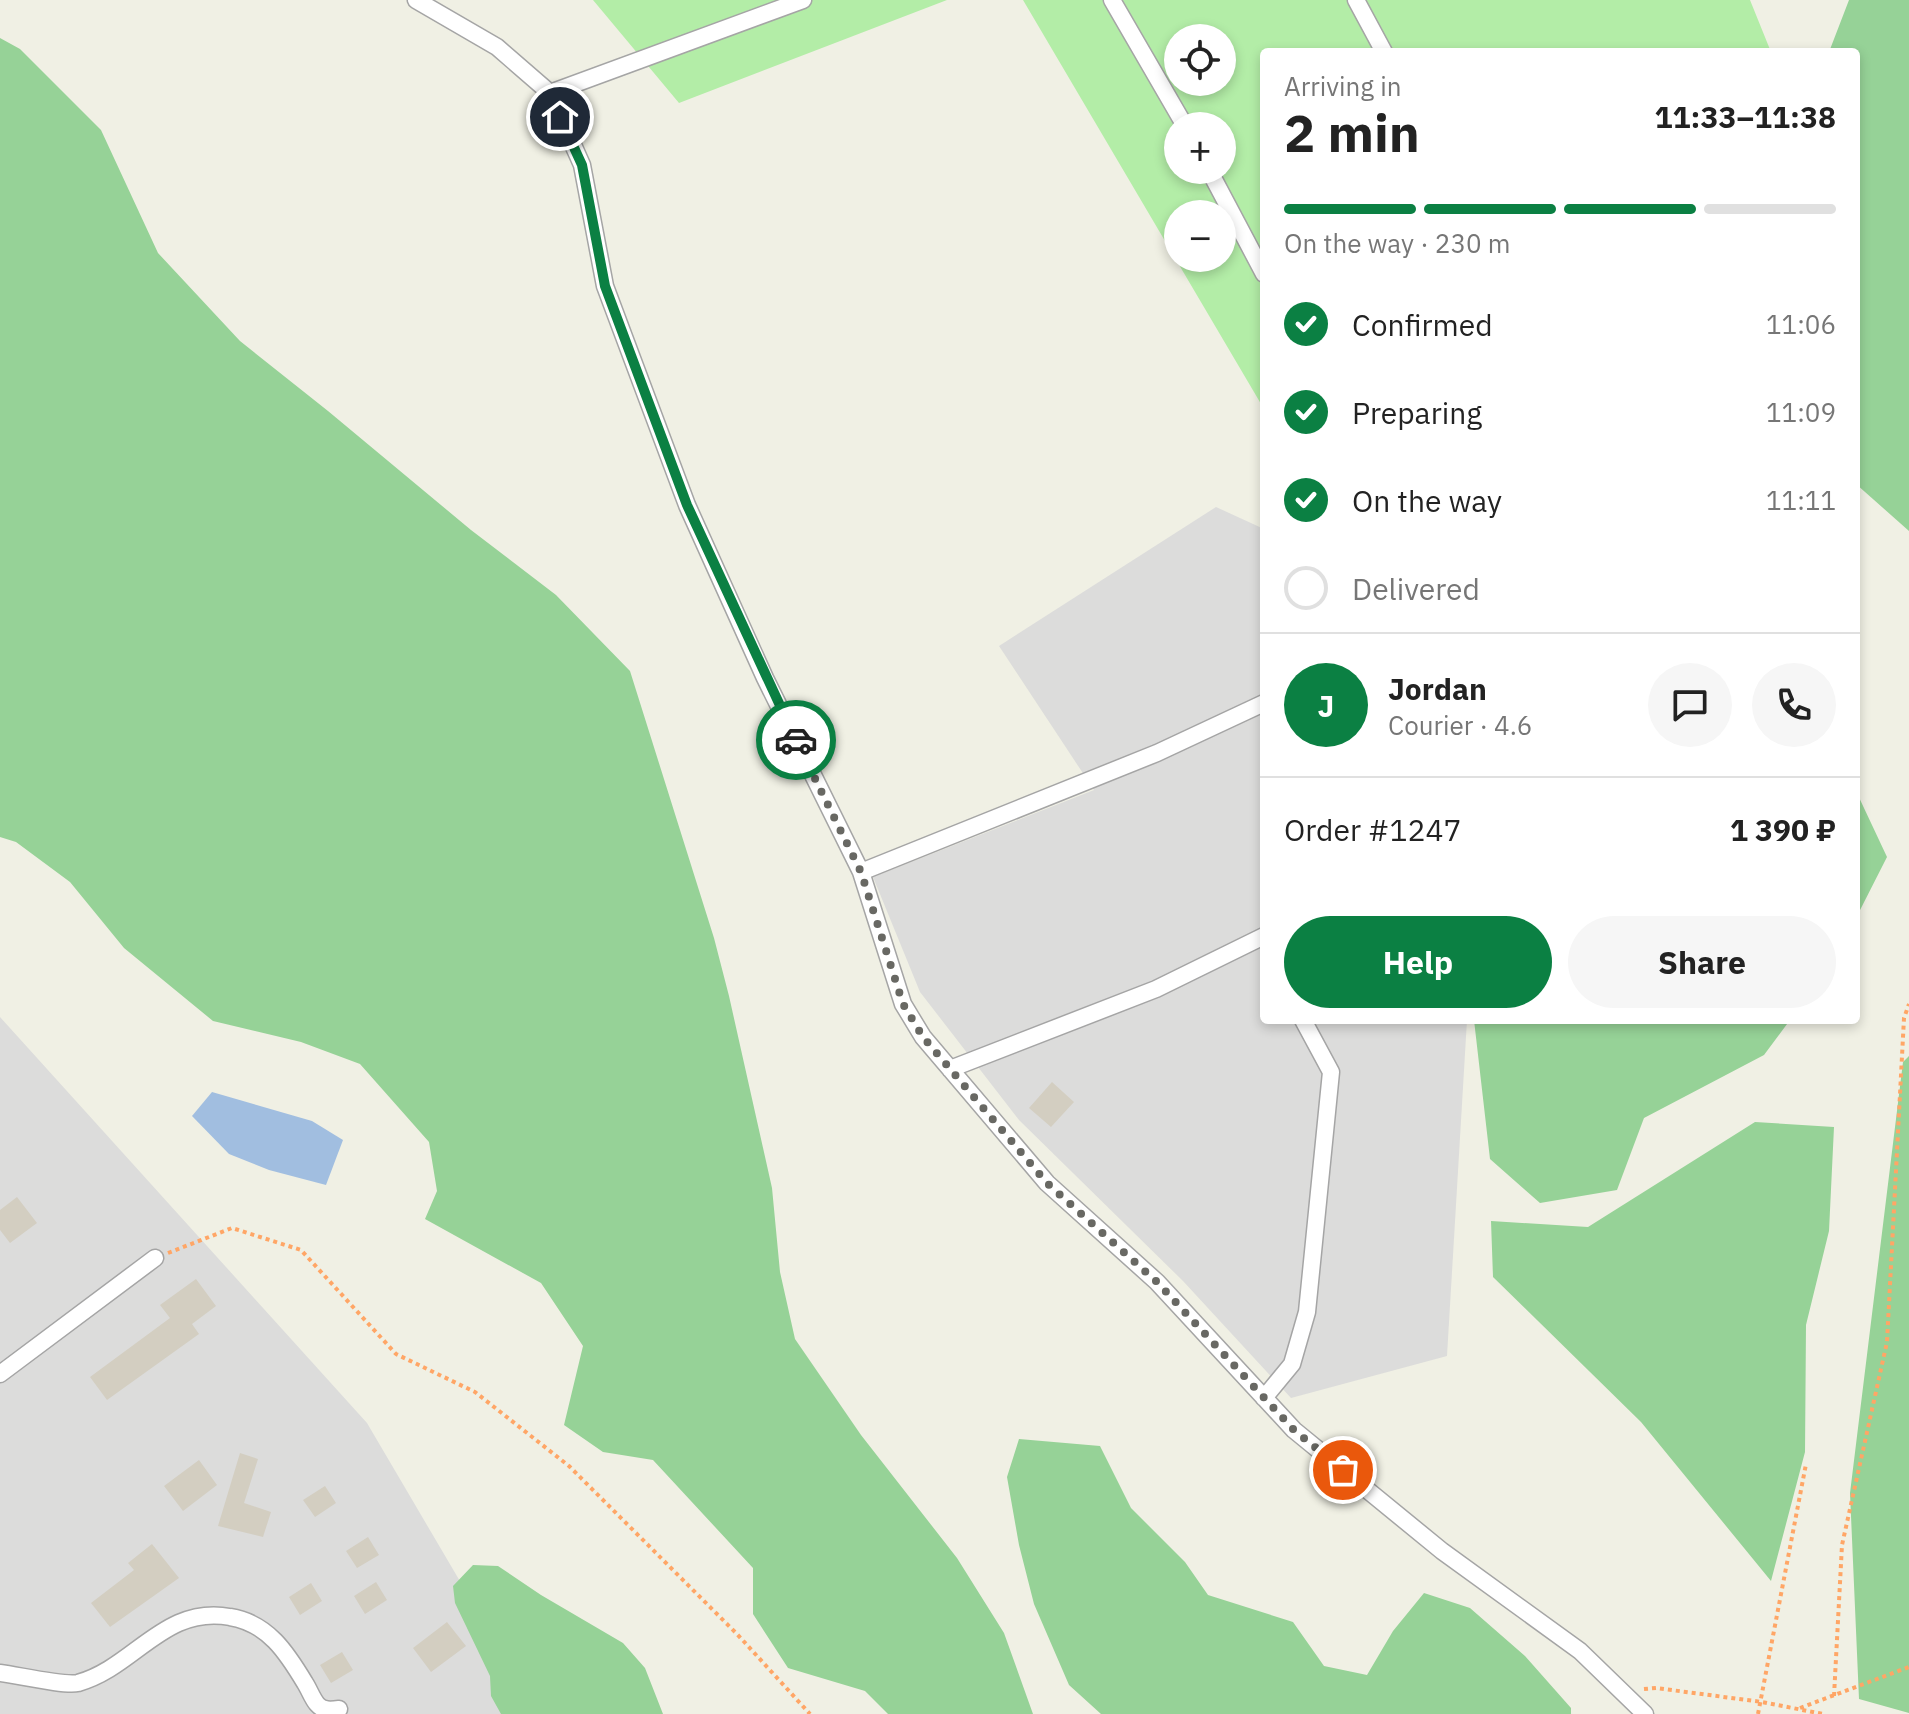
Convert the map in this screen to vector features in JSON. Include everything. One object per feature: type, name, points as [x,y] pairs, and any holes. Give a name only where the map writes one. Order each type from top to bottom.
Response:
[{"type":"street","points":[[550,93],[803,0]]},
{"type":"street","points":[[1112,0],[1177,112]]},
{"type":"street","points":[[1356,0],[1382,48]]},
{"type":"street","points":[[420,1],[497,47],[550,93],[582,165],[605,286],[687,505],[765,678],[861,872],[903,1004],[923,1037],[1047,1183],[1157,1282],[1294,1430],[1442,1551],[1580,1651],[1645,1714]]},
{"type":"street","points":[[1216,184],[1260,266]]},
{"type":"street","points":[[861,872],[1157,753],[1260,705]]},
{"type":"street","points":[[950,1069],[1156,989],[1260,943]]},
{"type":"street","points":[[1264,1398],[1292,1364],[1307,1312],[1331,1072],[1305,1024]]},
{"type":"street","points":[[0,1374],[155,1258]]},
{"type":"street","points":[[0,1673],[75,1684],[119,1663],[174,1623],[201,1617],[228,1616],[266,1631],[286,1652],[318,1705],[331,1710],[339,1709]]},
{"type":"path","points":[[1834,1696],[1842,1545],[1887,1342],[1904,1018],[1909,1004]]},
{"type":"path","points":[[155,1258],[232,1228],[301,1250],[396,1354],[475,1392],[569,1466],[737,1634],[810,1714]]},
{"type":"path","points":[[1758,1714],[1806,1464]]},
{"type":"path","points":[[1798,1709],[1909,1667]]},
{"type":"path","points":[[1621,1690],[1656,1688],[1762,1702],[1823,1714]]},
{"type":"shaded area","points":[[1216,507],[1260,527],[1260,1024],[1467,1024],[1447,1356],[1291,1398],[1183,1281],[1019,1120],[920,992],[873,877],[1094,790],[999,646]]},
{"type":"shaded area","points":[[0,1017],[367,1423],[538,1714],[0,1714]]},
{"type":"green space","points":[[593,0],[947,0],[679,103]]},
{"type":"green space","points":[[1023,0],[1750,0],[1769,48],[1260,48],[1260,402],[1183,272],[1236,272],[1236,200],[1164,200],[1164,239]]},
{"type":"green space","points":[[1849,0],[1909,0],[1909,531],[1860,488],[1860,48],[1831,48]]},
{"type":"green space","points":[[0,38],[20,49],[101,130],[158,253],[240,341],[471,530],[556,595],[630,671],[714,938],[729,996],[772,1188],[780,1272],[795,1339],[861,1435],[957,1558],[1004,1633],[1033,1714],[888,1714],[865,1691],[788,1668],[753,1614],[753,1568],[653,1460],[603,1452],[564,1425],[583,1346],[541,1283],[425,1219],[437,1191],[429,1142],[360,1064],[301,1042],[213,1021],[124,948],[70,882],[16,842],[0,837]]},
{"type":"green space","points":[[1860,800],[1887,857],[1860,910]]},
{"type":"green space","points":[[1474,1024],[1787,1024],[1764,1055],[1644,1118],[1617,1190],[1540,1203],[1490,1159]]},
{"type":"green space","points":[[1909,1056],[1909,1713],[1859,1699],[1850,1493],[1903,1062]]},
{"type":"green space","points":[[1755,1122],[1834,1127],[1829,1231],[1806,1325],[1805,1452],[1771,1581],[1641,1422],[1493,1277],[1491,1221],[1588,1227]]},
{"type":"green space","points":[[1019,1439],[1100,1446],[1131,1508],[1185,1562],[1208,1595],[1293,1622],[1324,1666],[1367,1675],[1393,1631],[1424,1593],[1470,1608],[1525,1656],[1571,1708],[1571,1714],[1101,1714],[1069,1685],[1034,1604],[1019,1545],[1007,1477]]},
{"type":"green space","points":[[473,1565],[498,1566],[623,1643],[645,1668],[663,1714],[501,1714],[491,1696],[490,1676],[455,1603],[453,1586]]},
{"type":"water","points":[[212,1092],[312,1121],[343,1140],[326,1185],[269,1170],[229,1154],[192,1116]]},
{"type":"building","points":[[1052,1082],[1074,1102],[1051,1127],[1029,1108]]},
{"type":"building","points":[[17,1197],[37,1223],[10,1243],[0,1230],[0,1210]]},
{"type":"building","points":[[196,1279],[216,1306],[192,1324],[199,1334],[107,1400],[90,1377],[170,1318],[160,1305]]},
{"type":"building","points":[[240,1453],[258,1459],[244,1503],[271,1512],[263,1537],[218,1526]]},
{"type":"building","points":[[199,1460],[217,1485],[183,1511],[164,1486]]},
{"type":"building","points":[[325,1486],[336,1503],[315,1517],[303,1500]]},
{"type":"building","points":[[368,1537],[379,1555],[357,1568],[346,1551]]},
{"type":"building","points":[[152,1544],[179,1578],[110,1627],[91,1603],[134,1570],[128,1563]]},
{"type":"building","points":[[376,1582],[387,1600],[365,1614],[354,1596]]},
{"type":"building","points":[[311,1583],[322,1601],[300,1615],[289,1597]]},
{"type":"building","points":[[447,1622],[466,1646],[431,1672],[413,1648]]},
{"type":"building","points":[[342,1652],[353,1670],[331,1683],[320,1665]]},
{"type":"way so far","points":[[796,740],[861,872],[903,1004],[923,1037],[1047,1183],[1157,1282],[1294,1430],[1343,1470]]},
{"type":"route","points":[[560,117],[582,165],[605,286],[687,505],[796,740]]}]
